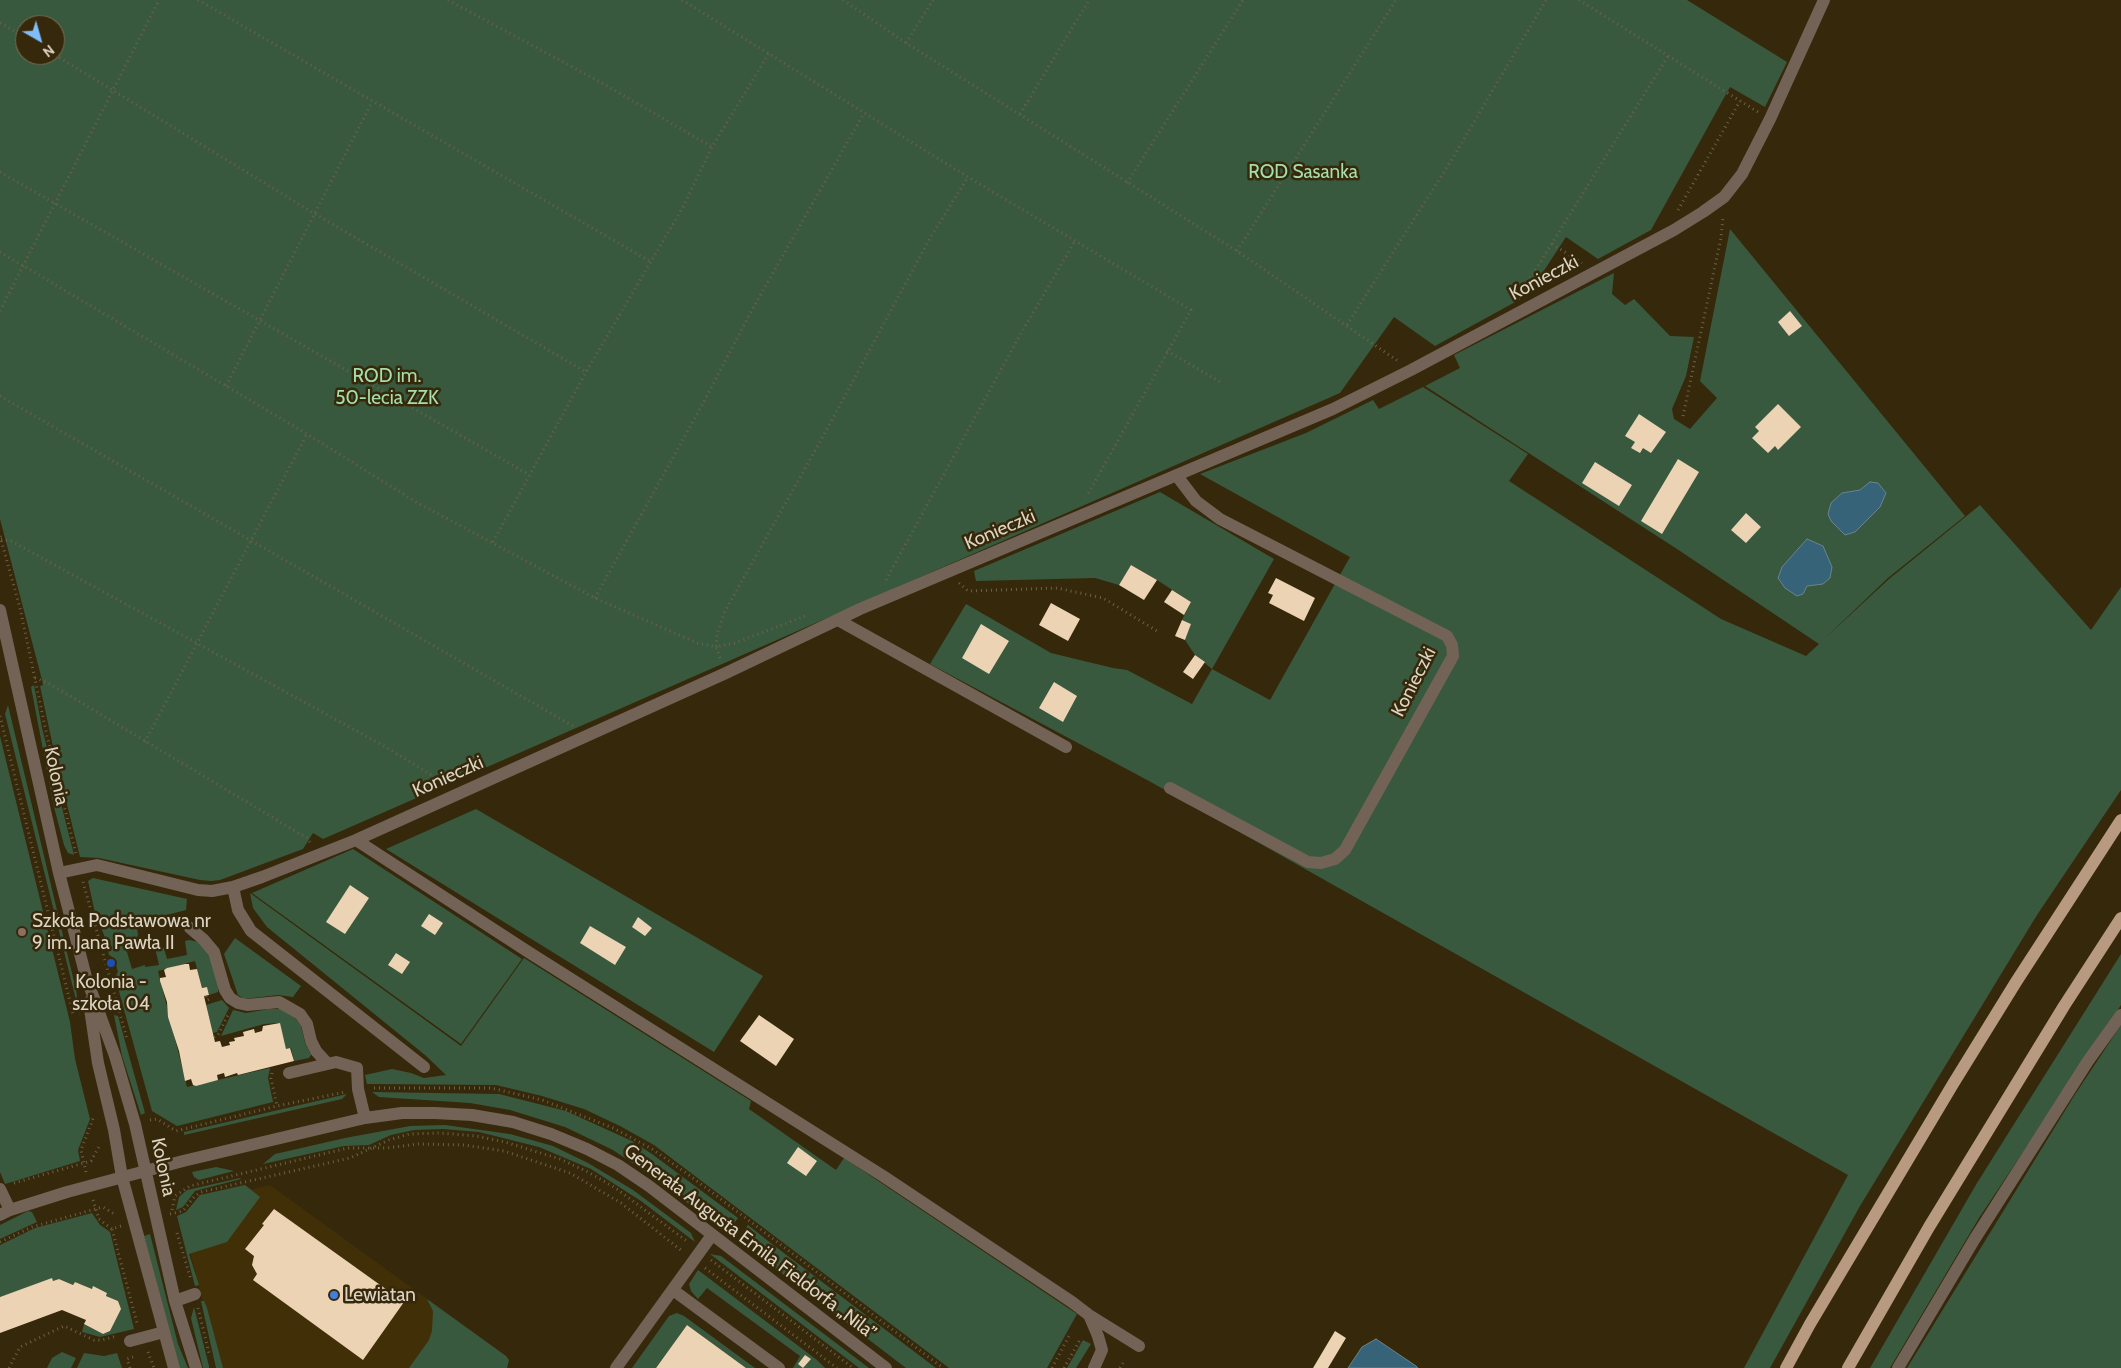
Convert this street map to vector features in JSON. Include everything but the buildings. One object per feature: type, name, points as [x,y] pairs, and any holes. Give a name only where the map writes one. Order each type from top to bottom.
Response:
[{"type":"main road","points":[[1786,1368],[1820,1307],[1953,1084],[2016,982],[2121,820]]},
{"type":"main road","points":[[1848,1368],[1934,1219],[2064,1006],[2121,918]]},
{"type":"street","name":"Konieczki","points":[[59,873],[97,865],[198,890],[212,891],[233,887],[356,840],[665,701],[838,620],[1333,409],[1411,370],[1674,230],[1724,197],[1742,174],[1770,120],[1824,0]]},
{"type":"street","name":"Konieczki","points":[[1170,788],[1308,862],[1321,863],[1335,859],[1344,850],[1453,656],[1452,645],[1447,636],[1220,519],[1196,501],[1176,476]]},
{"type":"street","name":"Kolonia","points":[[0,610],[59,873],[86,977],[125,1089],[175,1301],[196,1368]]},
{"type":"street","points":[[838,620],[1066,747]]},
{"type":"street","points":[[356,840],[530,953],[883,1176],[1072,1302],[1089,1316],[1139,1346]]},
{"type":"street","points":[[233,887],[238,910],[252,931],[424,1067]]},
{"type":"street","points":[[190,928],[204,939],[214,952],[226,990],[234,1001],[247,1005],[279,1002],[294,1010],[307,1024],[311,1041],[316,1051],[327,1063]]},
{"type":"street","name":"Kolonia","points":[[86,977],[98,1062],[114,1130],[122,1177],[174,1368]]},
{"type":"street","points":[[1898,1368],[1974,1240],[2088,1061],[2121,1015]]},
{"type":"street","points":[[289,1072],[327,1063],[343,1062],[357,1068],[358,1089],[365,1118]]},
{"type":"street","name":"Generała Augusta Emila Fieldorfa „Nila”","points":[[5,1213],[67,1192],[122,1177],[365,1118],[402,1113],[472,1115],[513,1122],[551,1134],[588,1149],[618,1165],[649,1186],[886,1368]]},
{"type":"street","points":[[0,1189],[5,1213]]},
{"type":"street","points":[[616,1368],[712,1235]]},
{"type":"street","points":[[673,1290],[780,1368]]},
{"type":"street","points":[[175,1301],[195,1294]]},
{"type":"street","points":[[1089,1316],[1102,1350],[1094,1368]]},
{"type":"street","points":[[125,1338],[164,1332]]},
{"type":"street","points":[[1088,1368],[1102,1350]]},
{"type":"path","points":[[0,311],[159,0]]},
{"type":"path","points":[[198,0],[651,262]]},
{"type":"path","points":[[448,0],[602,83],[712,147]]},
{"type":"path","points":[[682,0],[968,178],[1190,310],[1089,494],[1080,498]]},
{"type":"path","points":[[843,0],[906,43],[1237,252],[1411,370]]},
{"type":"path","points":[[906,43],[933,0]]},
{"type":"path","points":[[1020,114],[1090,0]]},
{"type":"path","points":[[1128,183],[1243,0]]},
{"type":"path","points":[[1237,252],[1396,0]]},
{"type":"path","points":[[1347,325],[1454,156],[1546,0]]},
{"type":"path","points":[[1579,0],[1770,120]]},
{"type":"path","points":[[0,23],[15,31]]},
{"type":"path","points":[[493,542],[528,474],[682,207],[712,147],[768,53]]},
{"type":"path","points":[[1525,287],[1668,56]]},
{"type":"path","points":[[65,61],[315,214],[586,372]]},
{"type":"path","points":[[1674,230],[1677,210],[1740,101]]},
{"type":"path","points":[[226,386],[372,102]]},
{"type":"path","points":[[595,598],[701,407],[753,308],[864,114]]},
{"type":"path","points":[[0,172],[528,474]]},
{"type":"path","points":[[722,664],[716,647],[717,634],[725,611],[826,431],[930,238],[968,178]]},
{"type":"path","points":[[1684,416],[1722,238],[1724,197]]},
{"type":"path","points":[[886,580],[1020,335],[1075,241]]},
{"type":"path","points":[[1552,244],[1582,264],[1589,274]]},
{"type":"path","points":[[0,252],[307,434],[416,502],[595,598],[697,643],[716,647],[735,643],[778,628],[814,612]]},
{"type":"path","points":[[1167,351],[1222,383]]},
{"type":"path","points":[[0,396],[575,728]]},
{"type":"path","points":[[145,742],[307,434]]},
{"type":"path","points":[[0,538],[11,542],[384,746],[447,785]]},
{"type":"path","points":[[0,538],[20,608],[47,736],[80,868],[128,1041]]},
{"type":"path","points":[[947,573],[968,591],[1057,588],[1103,598],[1157,630]]},
{"type":"path","points":[[877,584],[895,577]]},
{"type":"path","points":[[42,680],[308,840]]},
{"type":"path","points":[[0,716],[74,1017]]},
{"type":"path","points":[[214,1037],[218,1036],[234,1001]]},
{"type":"path","points":[[273,1067],[271,1078],[277,1106]]},
{"type":"path","points":[[148,1112],[150,1120],[156,1119],[176,1131],[277,1106],[358,1089]]},
{"type":"path","points":[[260,1179],[350,1158],[389,1140],[409,1134],[441,1133],[476,1136],[530,1148],[581,1168],[614,1187],[837,1368]]},
{"type":"path","points":[[12,1184],[91,1161],[98,1151],[99,1139]]},
{"type":"path","points":[[174,1222],[172,1206],[175,1196],[190,1186],[348,1148],[418,1144],[464,1145],[504,1151],[536,1160],[570,1173],[621,1203],[853,1368]]},
{"type":"path","points":[[0,1242],[32,1227],[104,1208]]},
{"type":"path","points":[[176,1229],[195,1294],[210,1359]]},
{"type":"path","points":[[9,1368],[20,1347],[64,1326],[94,1340],[125,1338]]},
{"type":"path","points":[[1052,1368],[1070,1334]]},
{"type":"path","points":[[1064,1368],[1080,1338]]},
{"type":"path","points":[[1120,1368],[1123,1363]]},
{"type":"shaded area","points":[[270,1185],[506,1356],[498,1368],[220,1368],[190,1252],[205,1201]]},
{"type":"green space","name":"ROD im. 50-lecia ZZK","points":[[0,0],[1687,0],[1787,62],[1765,107],[1730,87],[1651,230],[1598,259],[1566,237],[1528,295],[1435,346],[1394,317],[1340,393],[323,839],[313,833],[303,849],[220,880],[200,880],[99,858],[80,857],[55,756],[40,686],[43,685],[0,519]]},
{"type":"green space","points":[[1730,229],[1965,516],[1888,578],[1822,641],[1889,579],[1980,505],[2091,630],[2121,587],[2121,790],[2037,915],[1860,1206],[1770,1368],[1744,1368],[1848,1175],[1149,781],[930,664],[966,604],[1051,653],[1127,670],[1192,704],[1212,669],[1270,700],[1350,557],[1200,474],[1306,433],[1373,400],[1379,409],[1423,387],[1528,454],[1509,481],[1721,619],[1806,656],[1819,644],[1677,549],[1425,386],[1460,368],[1454,355],[1614,273],[1612,294],[1625,305],[1634,299],[1670,336],[1694,337],[1686,376],[1672,409],[1674,419],[1690,429],[1717,398],[1700,381]]},
{"type":"green space","points":[[1160,492],[1274,559],[1212,669],[1195,655],[1185,640],[1191,624],[1182,620],[1191,602],[1131,565],[1119,585],[1095,578],[976,581],[974,571]]},
{"type":"green space","points":[[34,685],[42,728],[74,855],[68,853],[64,845],[54,807],[31,687]]},
{"type":"green space","points":[[8,705],[76,990],[80,1016],[5,714]]},
{"type":"green space","name":"Szkoła Podstawowa nr 9 im. Jana Pawła II","points":[[0,736],[70,1022],[75,1059],[90,1119],[78,1150],[80,1161],[5,1184],[0,1172]]},
{"type":"green space","points":[[476,809],[763,976],[714,1052],[386,849]]},
{"type":"green space","points":[[353,849],[522,959],[461,1044],[252,893]]},
{"type":"green space","points":[[93,878],[187,899],[186,910],[136,923],[137,938],[124,942],[132,969],[145,965],[145,967],[159,965],[156,952],[159,947],[164,948],[167,959],[187,955],[185,941],[199,942],[211,957],[219,987],[218,992],[209,995],[207,987],[202,988],[195,961],[158,971],[187,1087],[270,1068],[268,1078],[273,1102],[177,1126],[152,1111],[115,977],[118,972],[114,958],[109,955],[104,935],[95,913],[88,881]]},
{"type":"green space","points":[[250,893],[461,1046],[524,958],[751,1101],[749,1109],[836,1170],[844,1158],[1077,1314],[1047,1368],[949,1368],[654,1145],[620,1126],[584,1109],[496,1085],[367,1084],[365,1075],[392,1069],[424,1078],[446,1075],[425,1055],[267,927],[253,908]]},
{"type":"green space","points":[[235,938],[301,986],[293,997],[278,995],[244,999],[238,995],[224,954]]},
{"type":"green space","points":[[2121,954],[2121,1005],[1979,1218],[1890,1368],[1870,1368],[1977,1183]]},
{"type":"green space","points":[[222,1000],[229,1008],[217,1032],[213,1033],[206,1005]]},
{"type":"green space","points":[[280,1009],[295,1018],[301,1026],[305,1043],[311,1055],[309,1058],[294,1061],[291,1048],[286,1049],[279,1023],[264,1024],[221,1036],[233,1010],[246,1013]]},
{"type":"green space","points":[[114,1015],[118,1016],[145,1113],[141,1115],[122,1056]]},
{"type":"green space","points":[[2121,1025],[2121,1368],[1907,1368],[2074,1096]]},
{"type":"green space","points":[[372,1092],[499,1094],[566,1111],[632,1141],[738,1218],[731,1227],[723,1230],[656,1179],[613,1150],[565,1127],[510,1110],[470,1103],[379,1097]]},
{"type":"green space","points":[[347,1094],[342,1099],[184,1135],[184,1132]]},
{"type":"green space","points":[[445,1125],[510,1134],[553,1146],[588,1163],[633,1190],[691,1233],[695,1242],[641,1201],[591,1169],[539,1147],[479,1132],[443,1129],[414,1130],[391,1135],[369,1145],[344,1146],[263,1164],[275,1154],[345,1138],[410,1126]]},
{"type":"green space","points":[[216,1167],[234,1171],[199,1180],[194,1177],[192,1172]]},
{"type":"green space","points":[[240,1178],[195,1191],[183,1207],[176,1210],[179,1197],[187,1190]]},
{"type":"green space","points":[[245,1185],[260,1197],[227,1242],[189,1254],[199,1285],[195,1286],[177,1216],[186,1212],[200,1195]]},
{"type":"green space","points":[[28,1211],[32,1212],[37,1222],[0,1239],[0,1225]]},
{"type":"green space","points":[[92,1213],[100,1225],[110,1232],[134,1329],[100,1337],[82,1332],[84,1324],[103,1334],[110,1331],[120,1309],[118,1301],[106,1296],[107,1293],[75,1282],[73,1285],[59,1279],[53,1281],[52,1279],[0,1297],[0,1245],[35,1228]]},
{"type":"green space","points":[[748,1225],[936,1368],[906,1368],[742,1243],[741,1234]]},
{"type":"green space","points":[[150,1234],[178,1344],[188,1368],[180,1368],[144,1236]]},
{"type":"green space","points":[[710,1254],[721,1256],[869,1368],[859,1368]]},
{"type":"green space","points":[[698,1270],[825,1368],[793,1368],[800,1356],[707,1288],[698,1299],[691,1291],[689,1284]]},
{"type":"green space","points":[[427,1299],[506,1356],[509,1360],[507,1368],[409,1368],[429,1340],[432,1331],[433,1311]]},
{"type":"green space","points":[[201,1301],[204,1301],[207,1308],[223,1368],[216,1368]]},
{"type":"green space","points":[[194,1307],[209,1368],[203,1368],[191,1318]]},
{"type":"green space","points":[[677,1313],[684,1316],[755,1368],[746,1368],[687,1325],[656,1368],[632,1368],[669,1316]]},
{"type":"green space","points":[[1083,1340],[1091,1344],[1076,1368],[1067,1368]]},
{"type":"green space","points":[[62,1352],[76,1358],[71,1368],[47,1368],[52,1358]]},
{"type":"green space","points":[[84,1353],[104,1356],[117,1353],[122,1368],[77,1368]]},
{"type":"water","points":[[1870,482],[1878,483],[1886,493],[1880,507],[1855,532],[1845,535],[1831,521],[1828,514],[1831,503],[1842,493],[1860,490]]},
{"type":"water","points":[[1807,539],[1823,546],[1832,567],[1830,578],[1823,584],[1807,586],[1803,594],[1797,596],[1785,588],[1778,578],[1782,567]]},
{"type":"water","points":[[1376,1339],[1418,1368],[1348,1368],[1362,1347]]},
{"type":"place","name":"Szkoła Podstawowa nr 9 im. Jana Pawła II","points":[[22,932]]},
{"type":"place","name":"Kolonia - szkoła 04","points":[[111,963]]},
{"type":"place","name":"Lewiatan","points":[[334,1295]]},
{"type":"park label","name":"ROD Sasanka","points":[[1303,172]]}]
